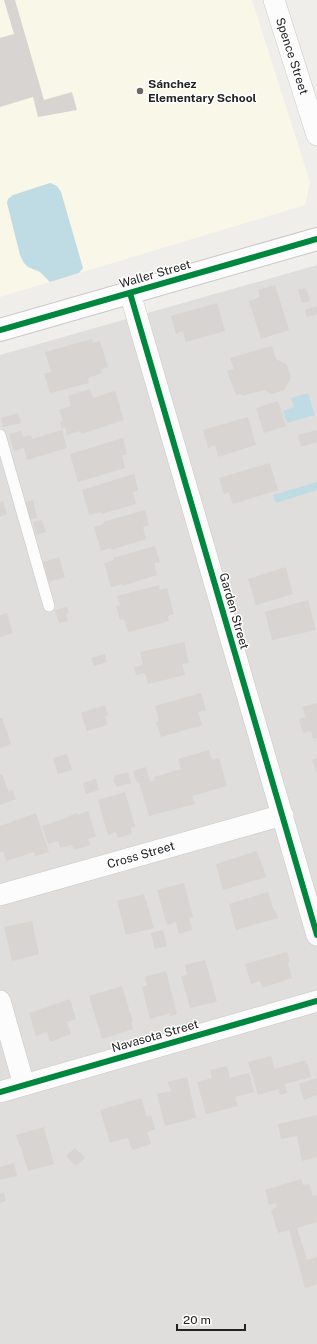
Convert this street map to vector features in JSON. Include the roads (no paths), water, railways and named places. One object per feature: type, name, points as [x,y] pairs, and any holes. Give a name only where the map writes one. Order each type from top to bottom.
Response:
[{"type":"street","name":"Spence Street","points":[[274,0],[317,135]]},
{"type":"street","name":"Waller Street","points":[[0,330],[317,239]]},
{"type":"street","name":"Garden Street","points":[[130,293],[317,935]]},
{"type":"street","name":"Cross Street","points":[[0,895],[283,815]]},
{"type":"street","points":[[0,1001],[24,1085]]},
{"type":"street","name":"Navasota Street","points":[[0,1092],[317,1001]]},
{"type":"lane","points":[[0,435],[49,606]]},
{"type":"water","points":[[50,183],[57,186],[61,192],[83,268],[79,273],[50,282],[40,272],[28,267],[24,263],[20,255],[7,203],[8,199],[13,195]]},
{"type":"water","points":[[308,393],[315,415],[287,423],[283,411],[294,407],[291,398]]},
{"type":"water","points":[[317,482],[317,490],[276,503],[273,495]]},
{"type":"place","name":"Sánchez Elementary School","points":[[140,91]]}]
